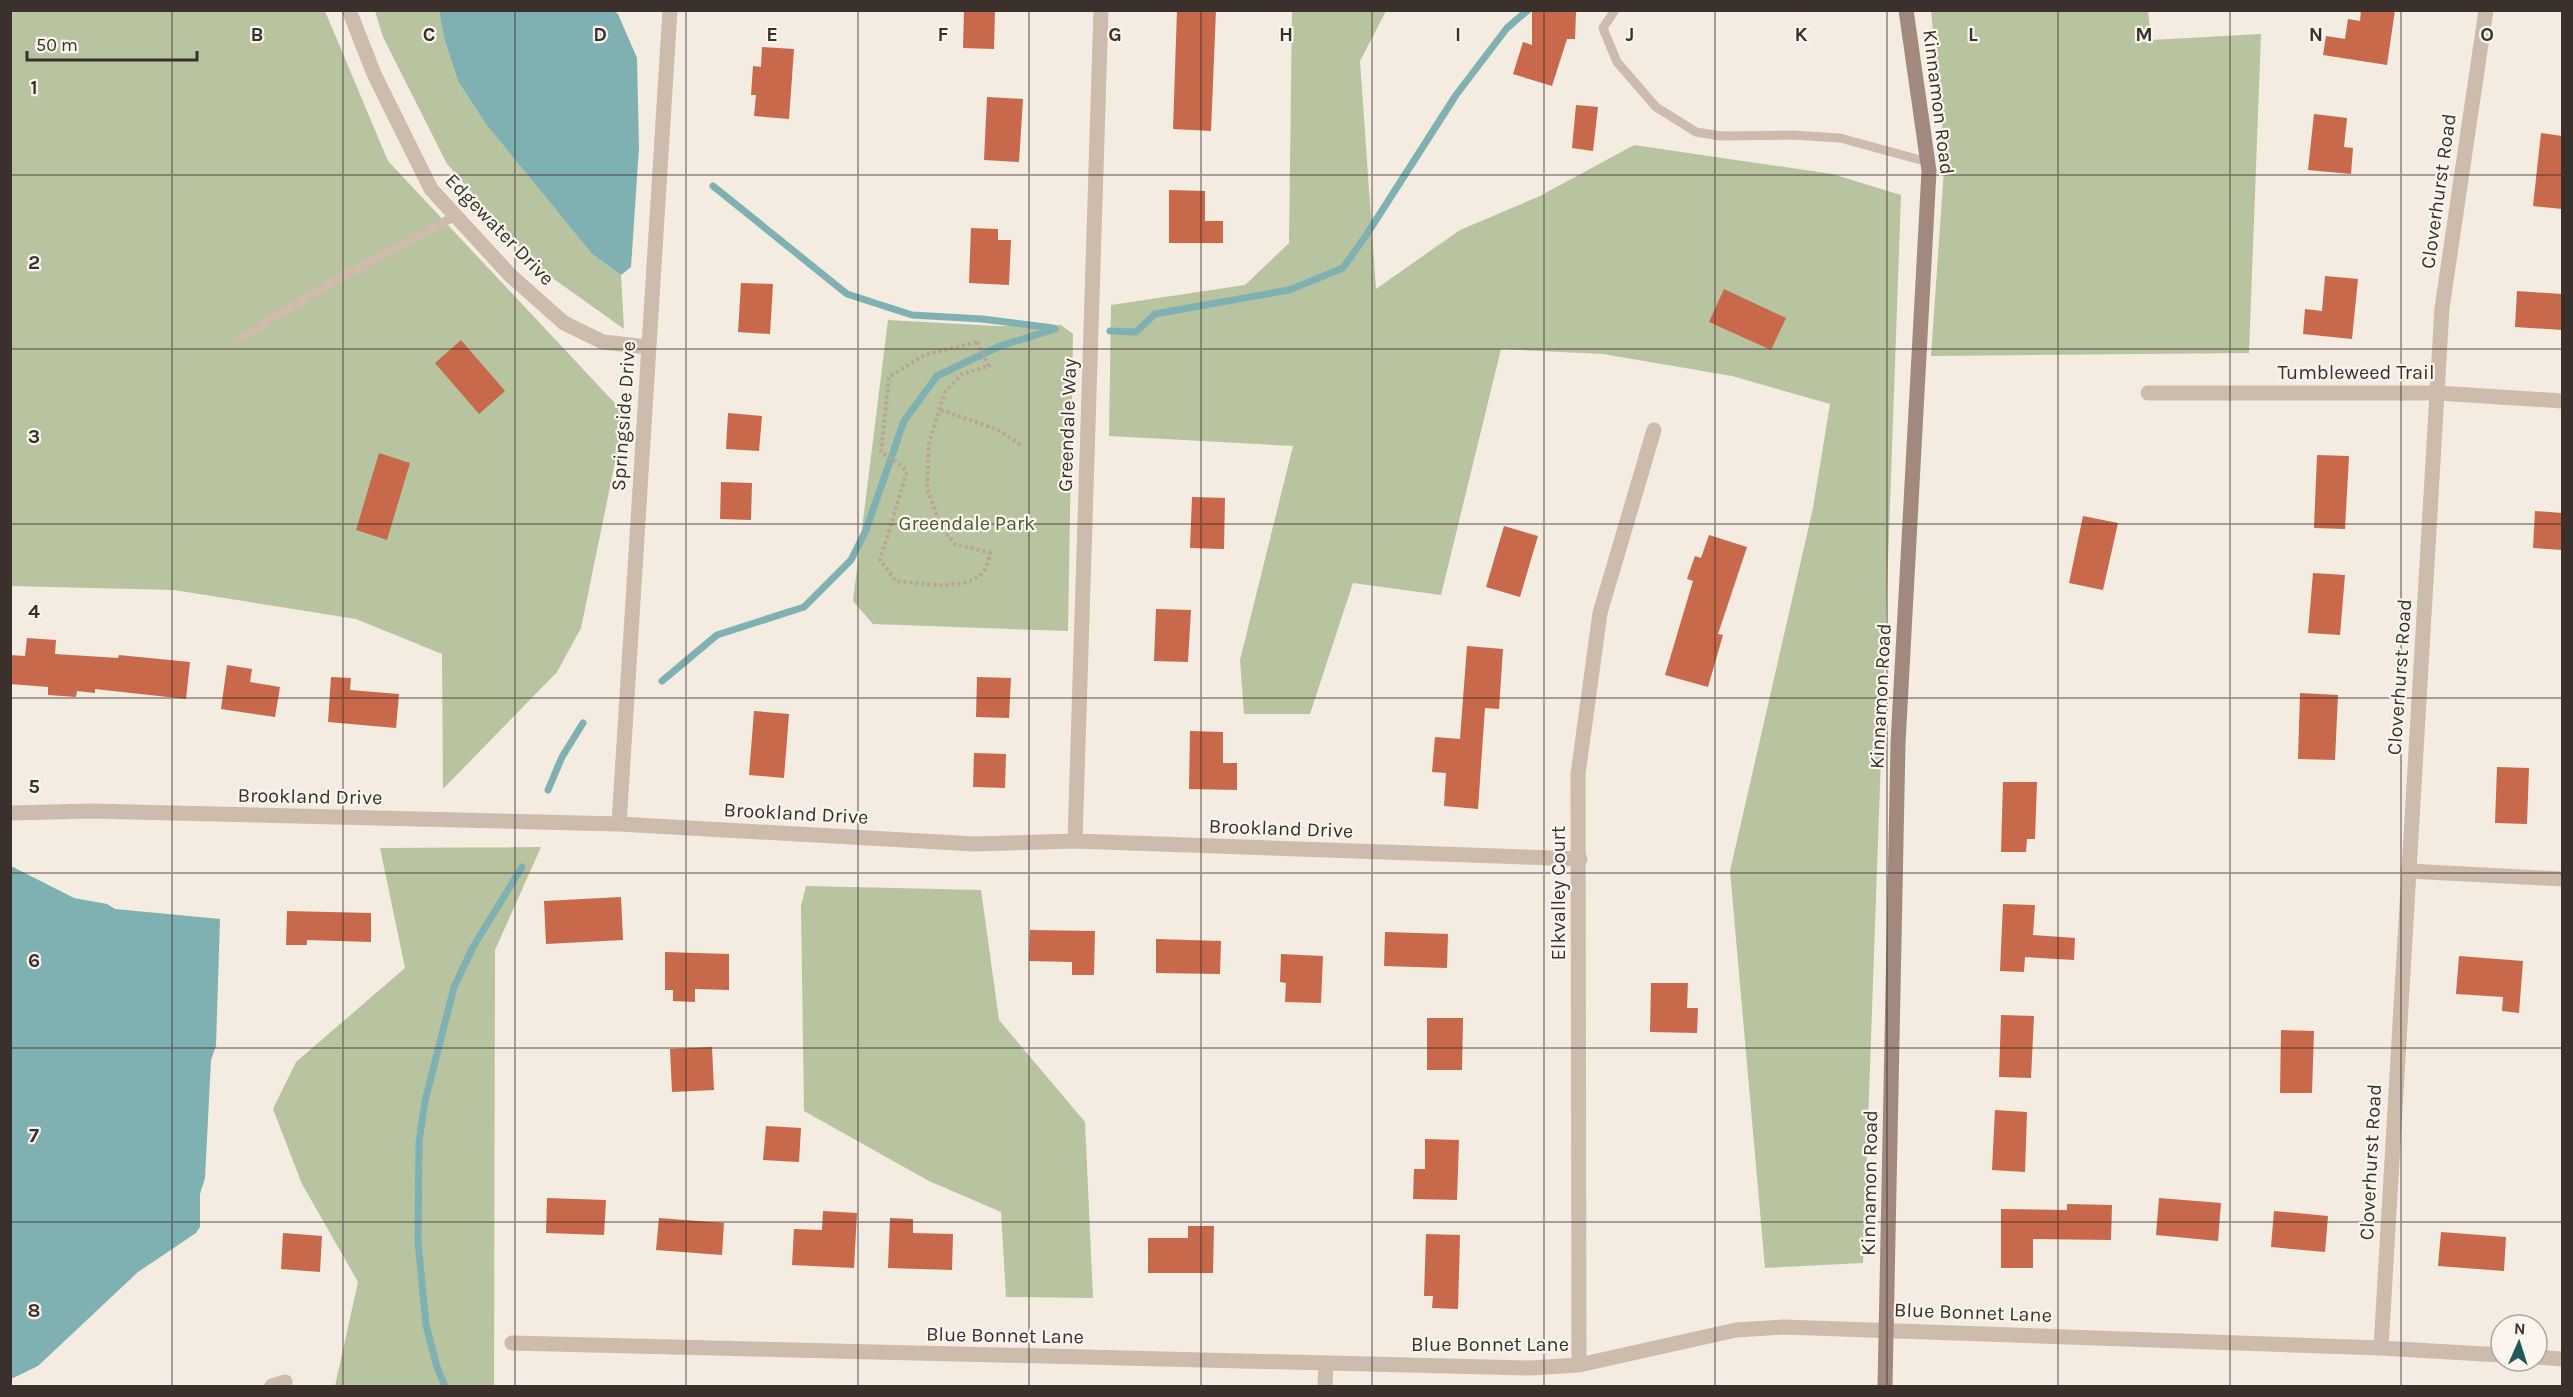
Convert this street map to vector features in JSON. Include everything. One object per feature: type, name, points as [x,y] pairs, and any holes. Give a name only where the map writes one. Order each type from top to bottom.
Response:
[{"type":"main road","name":"Kinnamon Road","points":[[1885,1386],[1898,743],[1928,206],[1928,162],[1906,10]]},
{"type":"street","name":"Edgewater Drive","points":[[349,10],[374,74],[430,189],[510,275],[564,323],[603,342],[648,347]]},
{"type":"street","name":"Springside Drive","points":[[620,824],[670,10]]},
{"type":"street","name":"Greendale Way","points":[[1075,841],[1101,10]]},
{"type":"street","name":"Cloverhurst Road","points":[[2381,1348],[2442,308],[2486,10]]},
{"type":"street","name":"Tumbleweed Trail","points":[[2148,393],[2438,393],[2562,401]]},
{"type":"street","name":"Elkvalley Court","points":[[1579,1365],[1580,859],[1578,774],[1600,613],[1654,430]]},
{"type":"street","name":"Brookland Drive","points":[[10,813],[92,811],[620,824],[975,844],[1075,841],[1580,859]]},
{"type":"street","points":[[2408,871],[2562,879]]},
{"type":"street","name":"Blue Bonnet Lane","points":[[512,1343],[1499,1368],[1579,1365],[1736,1330],[1784,1326],[2381,1348],[2489,1354]]},
{"type":"street","points":[[1326,1364],[1326,1386]]},
{"type":"lane","points":[[1615,10],[1603,28],[1617,62],[1656,106],[1696,132],[1720,136],[1792,135],[1840,138],[1928,162]]},
{"type":"lane","points":[[238,340],[329,284],[455,216]]},
{"type":"path","points":[[977,342],[989,366],[962,374],[945,392],[940,410],[929,443],[927,488],[941,527],[955,544],[990,553],[986,568],[975,579],[942,586],[896,580],[880,560],[907,472],[901,465],[880,452],[889,377],[924,355],[977,342]]},
{"type":"path","points":[[940,410],[998,430],[1023,446]]},
{"type":"green space","points":[[11,11],[325,11],[388,161],[625,414],[581,628],[557,672],[443,789],[442,654],[356,619],[174,590],[11,586]]},
{"type":"green space","points":[[375,11],[439,11],[444,38],[458,81],[485,123],[592,254],[621,275],[624,329],[537,267],[447,164],[383,37]]},
{"type":"green space","points":[[1292,11],[1386,11],[1360,61],[1376,289],[1460,230],[1540,196],[1634,145],[1832,174],[1901,195],[1863,1263],[1765,1268],[1730,871],[1813,508],[1830,404],[1732,376],[1603,354],[1501,349],[1441,595],[1353,583],[1310,714],[1244,714],[1240,660],[1293,446],[1109,436],[1111,305],[1245,285],[1289,243]]},
{"type":"green space","points":[[1931,11],[2148,11],[2151,40],[2261,34],[2249,353],[1931,356],[1945,155]]},
{"type":"green space","name":"Greendale Park","points":[[888,320],[997,326],[1061,325],[1073,334],[1068,631],[873,624],[853,601]]},
{"type":"green space","points":[[541,847],[495,950],[494,1386],[335,1386],[358,1282],[302,1184],[273,1109],[296,1062],[405,968],[380,848]]},
{"type":"green space","points":[[806,886],[981,890],[999,1020],[1085,1122],[1093,1298],[1006,1297],[1001,1212],[929,1181],[804,1111],[801,906]]},
{"type":"water","points":[[613,10],[618,14],[637,58],[639,148],[631,267],[621,275],[592,254],[485,123],[458,81],[444,38],[439,11]]},
{"type":"water","points":[[11,866],[74,898],[107,904],[115,909],[220,919],[216,1046],[211,1060],[205,1178],[200,1194],[200,1227],[196,1233],[138,1272],[38,1366],[11,1379]]},
{"type":"building","points":[[964,10],[995,10],[994,49],[963,48]]},
{"type":"building","points":[[1177,10],[1216,10],[1211,131],[1173,129]]},
{"type":"building","points":[[2361,10],[2395,10],[2387,65],[2323,55],[2326,36],[2345,39],[2348,19],[2360,21]]},
{"type":"building","points":[[1532,12],[1576,12],[1575,39],[1567,39],[1552,86],[1513,74],[1523,42],[1532,45]]},
{"type":"building","points":[[762,47],[794,49],[789,119],[754,116],[756,95],[751,95],[753,66],[761,67]]},
{"type":"building","points":[[987,97],[1023,99],[1019,162],[984,160]]},
{"type":"building","points":[[1576,105],[1598,107],[1593,151],[1572,148]]},
{"type":"building","points":[[2314,114],[2347,118],[2344,147],[2353,148],[2351,174],[2308,170]]},
{"type":"building","points":[[2541,133],[2562,136],[2562,209],[2533,206]]},
{"type":"building","points":[[1169,190],[1205,191],[1205,221],[1223,221],[1223,243],[1169,243]]},
{"type":"building","points":[[971,228],[998,229],[998,240],[1011,240],[1009,285],[969,283]]},
{"type":"building","points":[[2325,276],[2358,279],[2352,339],[2303,334],[2305,309],[2322,311]]},
{"type":"building","points":[[741,283],[773,284],[770,334],[738,332]]},
{"type":"building","points":[[1724,289],[1786,318],[1771,350],[1709,322]]},
{"type":"building","points":[[2517,291],[2562,294],[2562,330],[2515,327]]},
{"type":"building","points":[[461,340],[505,391],[479,414],[435,363]]},
{"type":"building","points":[[728,413],[762,416],[759,451],[726,449]]},
{"type":"building","points":[[379,453],[410,463],[387,540],[356,530]]},
{"type":"building","points":[[2317,455],[2349,456],[2345,529],[2314,528]]},
{"type":"building","points":[[721,482],[752,483],[751,520],[720,519]]},
{"type":"building","points":[[1192,497],[1225,498],[1224,549],[1190,548]]},
{"type":"building","points":[[2535,511],[2562,513],[2562,550],[2533,548]]},
{"type":"building","points":[[2083,516],[2118,523],[2103,590],[2069,583]]},
{"type":"building","points":[[1504,526],[1538,536],[1520,597],[1486,587]]},
{"type":"building","points":[[1709,535],[1747,547],[1718,634],[1723,635],[1708,687],[1665,675],[1693,581],[1687,579],[1695,556],[1701,558]]},
{"type":"building","points":[[2313,573],[2345,575],[2340,635],[2308,633]]},
{"type":"building","points":[[1156,609],[1191,610],[1188,662],[1154,661]]},
{"type":"building","points":[[27,638],[56,640],[55,654],[118,658],[119,655],[190,662],[186,699],[95,689],[95,693],[77,691],[76,697],[48,695],[48,687],[10,684],[10,655],[25,656]]},
{"type":"building","points":[[1467,646],[1503,649],[1499,709],[1485,708],[1478,809],[1444,806],[1446,773],[1432,772],[1435,737],[1460,739]]},
{"type":"building","points":[[227,665],[252,669],[250,682],[280,687],[275,717],[221,709]]},
{"type":"building","points":[[331,677],[351,678],[350,690],[399,694],[396,728],[328,722]]},
{"type":"building","points":[[977,677],[1011,678],[1009,718],[976,717]]},
{"type":"building","points":[[2300,693],[2338,695],[2335,760],[2298,759]]},
{"type":"building","points":[[754,711],[789,714],[784,778],[749,775]]},
{"type":"building","points":[[1190,731],[1223,732],[1223,763],[1237,763],[1237,790],[1189,789]]},
{"type":"building","points":[[974,753],[1006,754],[1005,788],[973,787]]},
{"type":"building","points":[[2497,767],[2529,768],[2527,824],[2495,823]]},
{"type":"building","points":[[2003,782],[2037,782],[2035,839],[2027,839],[2026,852],[2001,852]]},
{"type":"building","points":[[621,897],[623,940],[546,944],[544,901]]},
{"type":"building","points":[[2003,904],[2035,905],[2033,935],[2075,938],[2074,960],[2025,957],[2024,972],[2000,971]]},
{"type":"building","points":[[287,911],[371,913],[371,942],[307,940],[307,945],[286,945]]},
{"type":"building","points":[[1030,930],[1095,931],[1094,975],[1072,975],[1072,962],[1029,961]]},
{"type":"building","points":[[1385,932],[1448,934],[1447,968],[1384,966]]},
{"type":"building","points":[[1156,939],[1221,941],[1220,974],[1156,973]]},
{"type":"building","points":[[665,952],[729,954],[729,990],[695,989],[695,1002],[673,1001],[673,990],[665,990]]},
{"type":"building","points":[[1281,954],[1323,956],[1321,1003],[1285,1002],[1286,983],[1280,982]]},
{"type":"building","points":[[2459,956],[2523,961],[2519,1013],[2502,1011],[2503,997],[2456,994]]},
{"type":"building","points":[[1651,983],[1688,983],[1687,1008],[1698,1008],[1697,1033],[1650,1032]]},
{"type":"building","points":[[2001,1015],[2034,1016],[2031,1078],[1999,1077]]},
{"type":"building","points":[[1427,1018],[1463,1018],[1462,1070],[1427,1070]]},
{"type":"building","points":[[2281,1030],[2314,1031],[2312,1093],[2280,1093]]},
{"type":"building","points":[[712,1047],[714,1090],[672,1092],[670,1049]]},
{"type":"building","points":[[1995,1110],[2027,1112],[2025,1172],[1992,1170]]},
{"type":"building","points":[[766,1126],[801,1128],[799,1162],[763,1160]]},
{"type":"building","points":[[1425,1139],[1459,1140],[1457,1200],[1413,1199],[1414,1169],[1425,1169]]},
{"type":"building","points":[[547,1198],[606,1200],[604,1235],[546,1233]]},
{"type":"building","points":[[2159,1198],[2221,1203],[2218,1241],[2156,1235]]},
{"type":"building","points":[[2067,1204],[2112,1205],[2111,1240],[2033,1239],[2033,1268],[2001,1268],[2001,1209],[2067,1210]]},
{"type":"building","points":[[823,1211],[857,1213],[854,1268],[792,1265],[794,1229],[822,1230]]},
{"type":"building","points":[[2274,1211],[2328,1216],[2325,1252],[2271,1247]]},
{"type":"building","points":[[659,1218],[724,1223],[722,1255],[656,1250]]},
{"type":"building","points":[[890,1218],[913,1219],[913,1233],[953,1234],[952,1270],[888,1268]]},
{"type":"building","points":[[1188,1226],[1214,1226],[1213,1273],[1148,1273],[1148,1238],[1188,1238]]},
{"type":"building","points":[[2441,1232],[2506,1237],[2504,1271],[2438,1266]]},
{"type":"building","points":[[283,1233],[322,1236],[320,1272],[281,1269]]},
{"type":"building","points":[[1426,1234],[1460,1235],[1458,1309],[1432,1308],[1433,1296],[1424,1296]]},
{"type":"waterway","points":[[1110,331],[1136,332],[1155,314],[1289,290],[1343,268],[1456,95],[1507,28],[1528,10]]},
{"type":"waterway","points":[[713,186],[847,294],[912,315],[982,319],[1053,328]]},
{"type":"waterway","points":[[662,681],[717,635],[804,607],[851,560],[866,530],[904,421],[937,376],[1000,346],[1055,329]]},
{"type":"waterway","points":[[548,790],[562,757],[583,723]]},
{"type":"waterway","points":[[445,1386],[437,1367],[426,1325],[418,1241],[419,1142],[425,1101],[454,987],[473,947],[522,867]]}]
